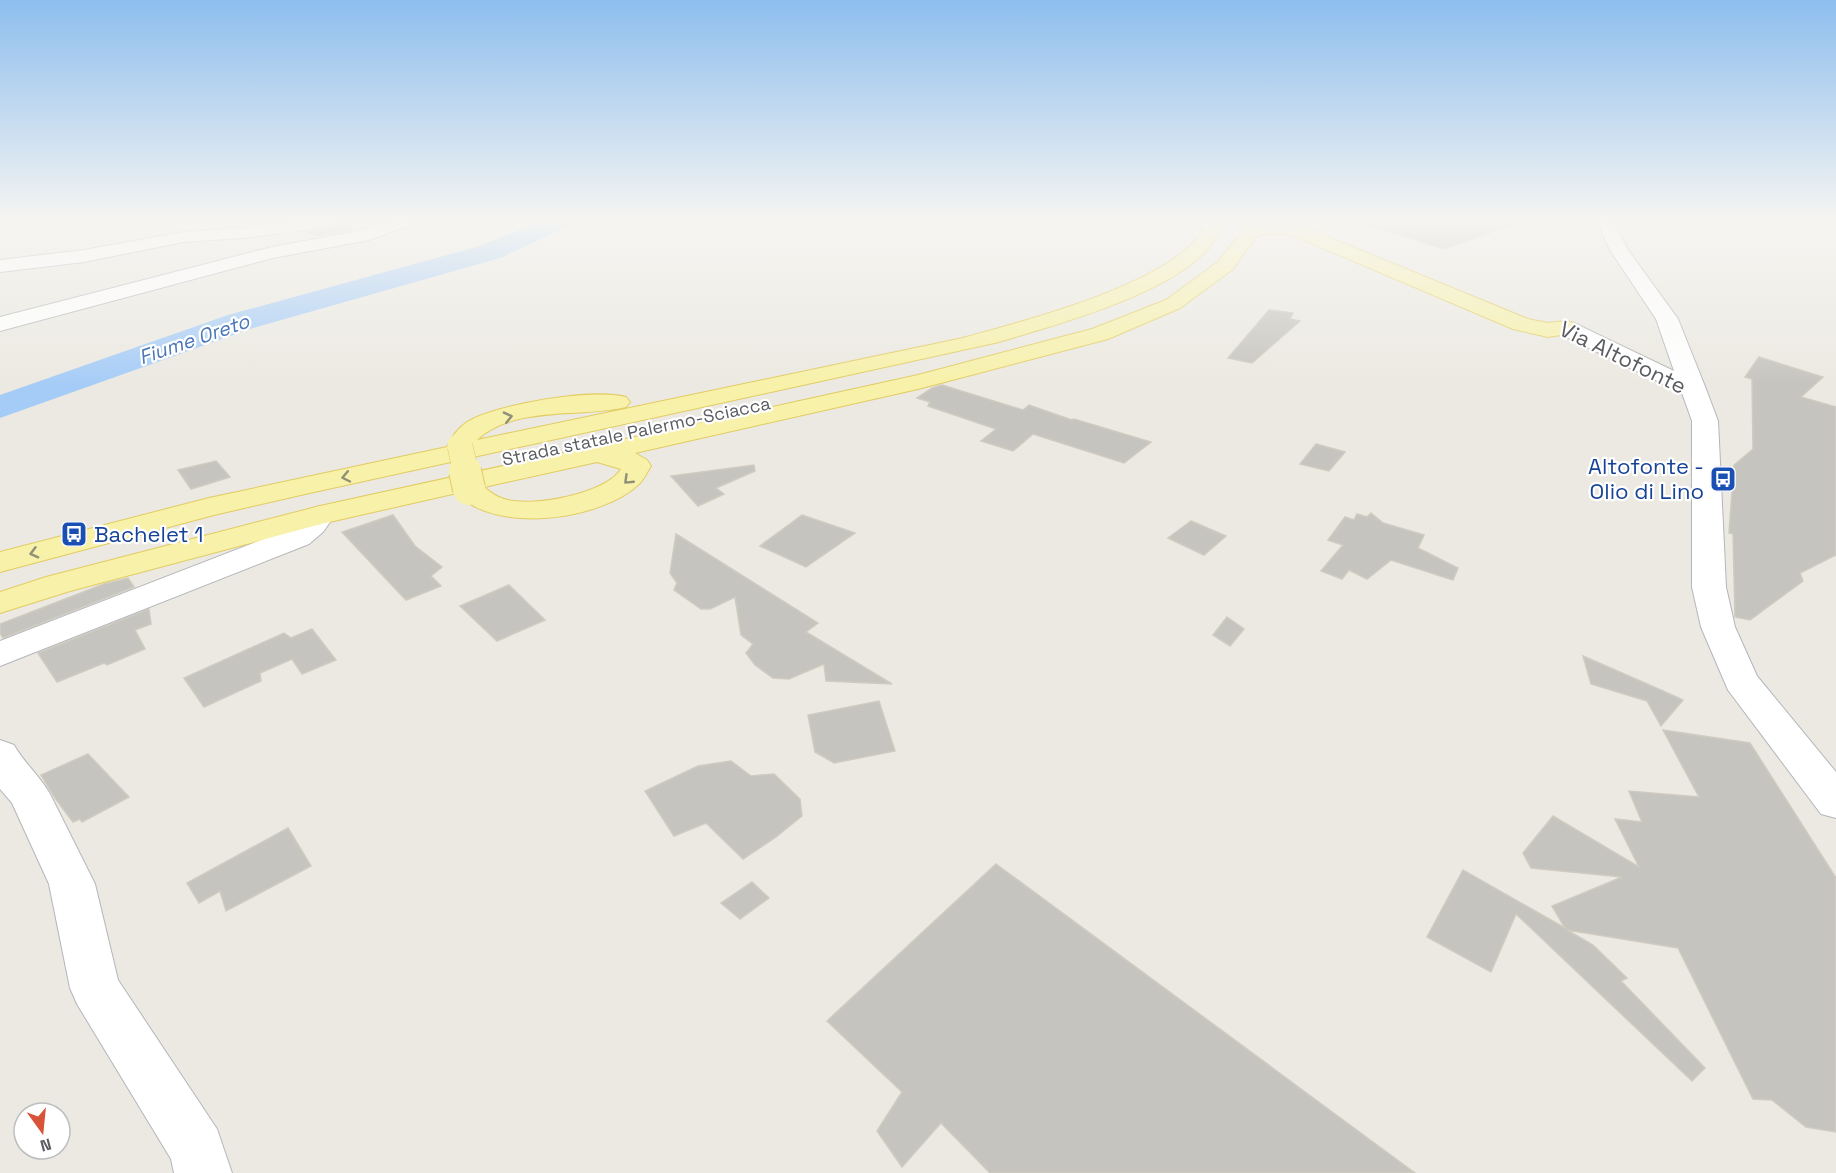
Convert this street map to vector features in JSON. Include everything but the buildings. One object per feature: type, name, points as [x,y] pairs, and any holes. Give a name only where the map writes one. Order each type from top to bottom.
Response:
[{"type":"main road","points":[[0,562],[220,505],[966,344],[1100,303],[1156,276]]},
{"type":"main road","name":"Strada statale Palermo-Sciacca","points":[[0,585],[142,544],[318,501],[1026,344],[1098,322],[1142,304],[1192,276]]},
{"type":"main road","points":[[0,603],[58,584],[320,515],[918,382],[1100,334],[1173,304],[1212,276]]},
{"type":"main road","points":[[1405,276],[1521,324],[1548,330],[1566,328]]},
{"type":"main road","name":"Via Altofonte","points":[[1438,276],[1566,328]]},
{"type":"main road","points":[[597,454],[625,459],[637,466],[635,475],[622,486],[603,495],[561,506],[528,510],[502,509],[485,502],[469,489],[460,446],[467,434],[480,426],[531,412],[582,404],[623,402],[630,406],[630,412],[624,418]]},
{"type":"street","points":[[0,324],[185,276]]},
{"type":"street","points":[[1637,276],[1667,319],[1694,389]]},
{"type":"street","name":"Via Altofonte","points":[[1566,328],[1694,389],[1705,421],[1709,586],[1718,627],[1741,681],[1836,802]]},
{"type":"street","points":[[0,654],[298,537],[312,526],[320,515]]},
{"type":"street","points":[[2,766],[28,794],[72,884],[95,988],[197,1149],[203,1173]]},
{"type":"waterway","name":"Fiume Oreto","points":[[0,407],[239,322],[405,276]]},
{"type":"place","name":"Altofonte - Olio di Lino","points":[[1723,479]]},
{"type":"place","name":"Bachelet 1","points":[[74,534]]}]
